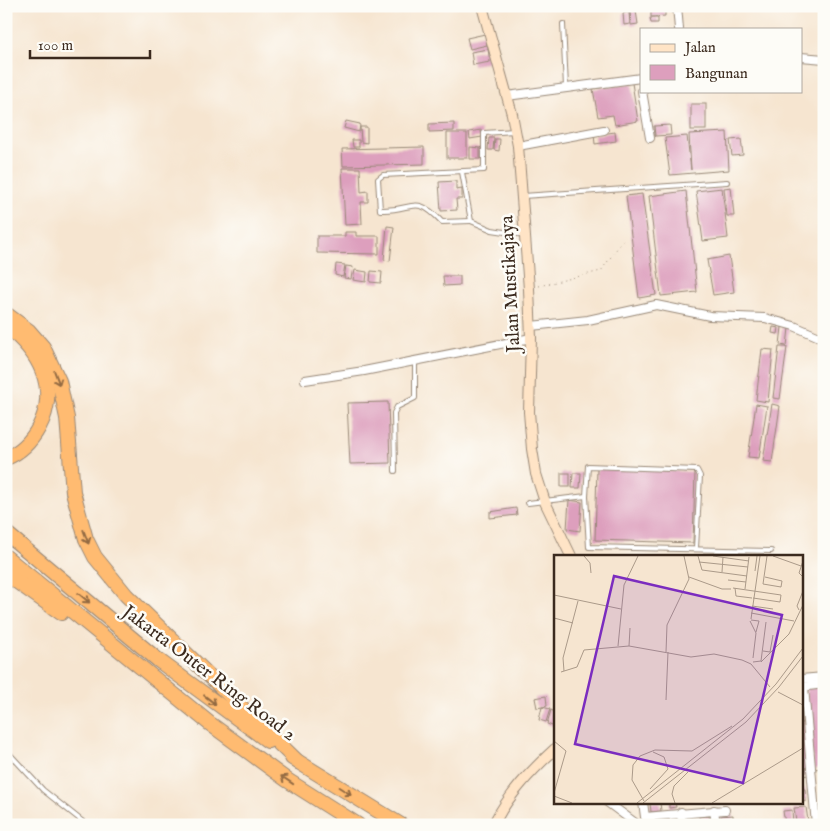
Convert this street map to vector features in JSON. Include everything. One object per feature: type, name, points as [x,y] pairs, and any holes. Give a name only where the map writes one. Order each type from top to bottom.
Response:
[{"type":"highway","points":[[6,314],[29,331],[43,347],[59,381],[67,418],[73,492],[86,539],[96,557],[126,595],[298,762]]},
{"type":"highway","points":[[6,326],[20,336],[42,368],[47,383],[48,401],[45,416],[36,434],[27,445],[6,458]]},
{"type":"highway","name":"Jakarta Outer Ring Road 2","points":[[6,534],[158,660],[221,709],[298,762],[401,825]]},
{"type":"highway","name":"Jakarta Outer Ring Road 2","points":[[6,557],[150,676],[287,780],[358,825]]},
{"type":"highway","points":[[6,574],[150,676]]},
{"type":"street","name":"Jalan Mustikajaya","points":[[482,6],[507,96],[518,146],[526,235],[531,326],[529,412],[536,474],[545,502],[571,555]]},
{"type":"street","points":[[677,6],[679,28]]},
{"type":"street","points":[[802,57],[824,59]]},
{"type":"street","points":[[507,96],[640,78]]},
{"type":"street","points":[[642,92],[650,138]]},
{"type":"street","points":[[518,146],[604,130]]},
{"type":"street","points":[[531,326],[588,320],[656,305],[710,316],[765,318],[794,326],[824,339]]},
{"type":"street","points":[[305,380],[364,372],[531,338]]},
{"type":"street","points":[[802,684],[824,677]]},
{"type":"street","points":[[802,684],[824,684]]},
{"type":"street","points":[[802,684],[816,825]]},
{"type":"street","points":[[492,825],[520,782],[554,750]]},
{"type":"street","points":[[610,804],[638,825]]},
{"type":"street","points":[[644,804],[645,816],[725,810]]},
{"type":"street","points":[[714,810],[716,825]]},
{"type":"street","points":[[681,812],[682,825]]},
{"type":"lane","points":[[563,24],[566,87]]},
{"type":"lane","points":[[516,131],[484,133],[484,170],[380,176],[378,179],[379,208],[383,210],[419,204],[430,210],[442,222],[471,221],[492,230],[526,235]]},
{"type":"lane","points":[[462,172],[471,221]]},
{"type":"lane","points":[[522,196],[728,182]]},
{"type":"lane","points":[[395,471],[394,413],[397,407],[415,398],[416,361]]},
{"type":"lane","points":[[696,548],[700,476],[697,470],[590,466],[588,468],[586,496],[589,547],[771,551]]},
{"type":"lane","points":[[528,503],[586,496]]},
{"type":"lane","points":[[6,750],[43,790],[87,825]]},
{"type":"path","points":[[544,285],[602,271],[623,240]]},
{"type":"building","points":[[651,10],[665,10],[665,16],[651,17]]},
{"type":"building","points":[[636,11],[638,24],[631,25],[630,12]]},
{"type":"building","points":[[629,12],[630,24],[624,25],[623,13]]},
{"type":"building","points":[[650,18],[658,18],[658,23],[651,23]]},
{"type":"building","points":[[485,34],[487,45],[470,49],[467,38]]},
{"type":"building","points":[[488,49],[490,62],[473,65],[471,52]]},
{"type":"building","points":[[632,83],[638,121],[615,125],[613,115],[598,117],[593,89]]},
{"type":"building","points":[[691,104],[706,104],[706,130],[691,130]]},
{"type":"building","points":[[346,121],[360,124],[359,132],[344,128]]},
{"type":"building","points":[[454,123],[454,131],[429,132],[429,124]]},
{"type":"building","points":[[670,125],[671,135],[655,136],[654,126]]},
{"type":"building","points":[[360,127],[367,127],[367,143],[361,142]]},
{"type":"building","points":[[481,130],[482,137],[470,139],[469,132]]},
{"type":"building","points":[[615,132],[616,141],[595,144],[594,135]]},
{"type":"building","points":[[727,132],[729,170],[670,175],[665,138],[687,136],[691,170],[689,134]]},
{"type":"building","points":[[447,133],[467,133],[467,158],[447,158]]},
{"type":"building","points":[[489,138],[494,138],[493,150],[488,150]]},
{"type":"building","points":[[495,139],[500,139],[499,151],[494,150]]},
{"type":"building","points":[[741,139],[743,155],[732,156],[730,140]]},
{"type":"building","points":[[352,140],[359,140],[359,147],[353,147]]},
{"type":"building","points":[[424,147],[424,164],[343,166],[342,149]]},
{"type":"building","points":[[470,147],[480,148],[480,159],[470,159]]},
{"type":"building","points":[[342,168],[360,168],[361,192],[368,191],[368,202],[361,202],[362,224],[345,225]]},
{"type":"building","points":[[456,181],[456,190],[462,189],[462,199],[456,199],[457,210],[441,211],[439,182]]},
{"type":"building","points":[[731,187],[734,216],[727,216],[724,188]]},
{"type":"building","points":[[722,188],[728,238],[703,241],[696,191]]},
{"type":"building","points":[[686,191],[697,292],[661,296],[649,196]]},
{"type":"building","points":[[642,194],[656,295],[639,298],[626,196]]},
{"type":"building","points":[[387,226],[394,227],[390,261],[384,260]]},
{"type":"building","points":[[345,232],[356,232],[356,236],[379,236],[379,254],[317,253],[317,236],[345,236]]},
{"type":"building","points":[[729,256],[734,292],[713,295],[707,260]]},
{"type":"building","points":[[336,264],[345,265],[343,277],[335,275]]},
{"type":"building","points":[[346,266],[353,267],[351,279],[344,278]]},
{"type":"building","points":[[355,270],[367,272],[366,282],[353,280]]},
{"type":"building","points":[[371,271],[382,272],[381,283],[370,282]]},
{"type":"building","points":[[443,276],[460,276],[460,285],[444,286]]},
{"type":"building","points":[[773,327],[779,328],[778,334],[772,333]]},
{"type":"building","points":[[782,327],[789,328],[787,346],[780,345]]},
{"type":"building","points":[[779,347],[787,347],[780,399],[773,398]]},
{"type":"building","points":[[762,349],[773,350],[768,402],[756,400]]},
{"type":"building","points":[[388,402],[390,463],[350,464],[347,403]]},
{"type":"building","points":[[756,404],[767,406],[759,458],[748,457]]},
{"type":"building","points":[[772,404],[780,406],[772,462],[763,461]]},
{"type":"building","points":[[597,468],[695,472],[693,543],[595,540]]},
{"type":"building","points":[[561,473],[570,473],[570,487],[561,487]]},
{"type":"building","points":[[573,473],[581,473],[580,488],[572,488]]},
{"type":"building","points":[[569,500],[582,502],[580,531],[567,529]]},
{"type":"building","points":[[516,508],[517,515],[490,518],[490,512]]},
{"type":"building","points":[[824,687],[824,768],[813,769],[806,688]]},
{"type":"building","points":[[546,696],[547,706],[537,708],[535,698]]},
{"type":"building","points":[[802,704],[809,775],[802,776]]},
{"type":"building","points":[[542,707],[550,709],[546,722],[539,720]]},
{"type":"building","points":[[551,710],[554,712],[554,727],[547,724]]},
{"type":"building","points":[[802,789],[805,789],[806,801],[802,802]]},
{"type":"building","points":[[650,804],[660,804],[661,811],[651,812]]},
{"type":"building","points":[[669,804],[675,804],[676,807],[669,808]]},
{"type":"building","points":[[806,807],[808,821],[796,822],[794,808]]},
{"type":"building","points":[[792,810],[793,823],[785,824],[783,811]]},
{"type":"building","points":[[824,813],[824,825],[820,825],[819,814]]},
{"type":"building","points":[[733,815],[733,819],[722,821],[721,816]]},
{"type":"building","points":[[709,816],[710,825],[700,825],[699,817]]},
{"type":"building","points":[[694,820],[694,825],[686,825],[685,821]]}]
